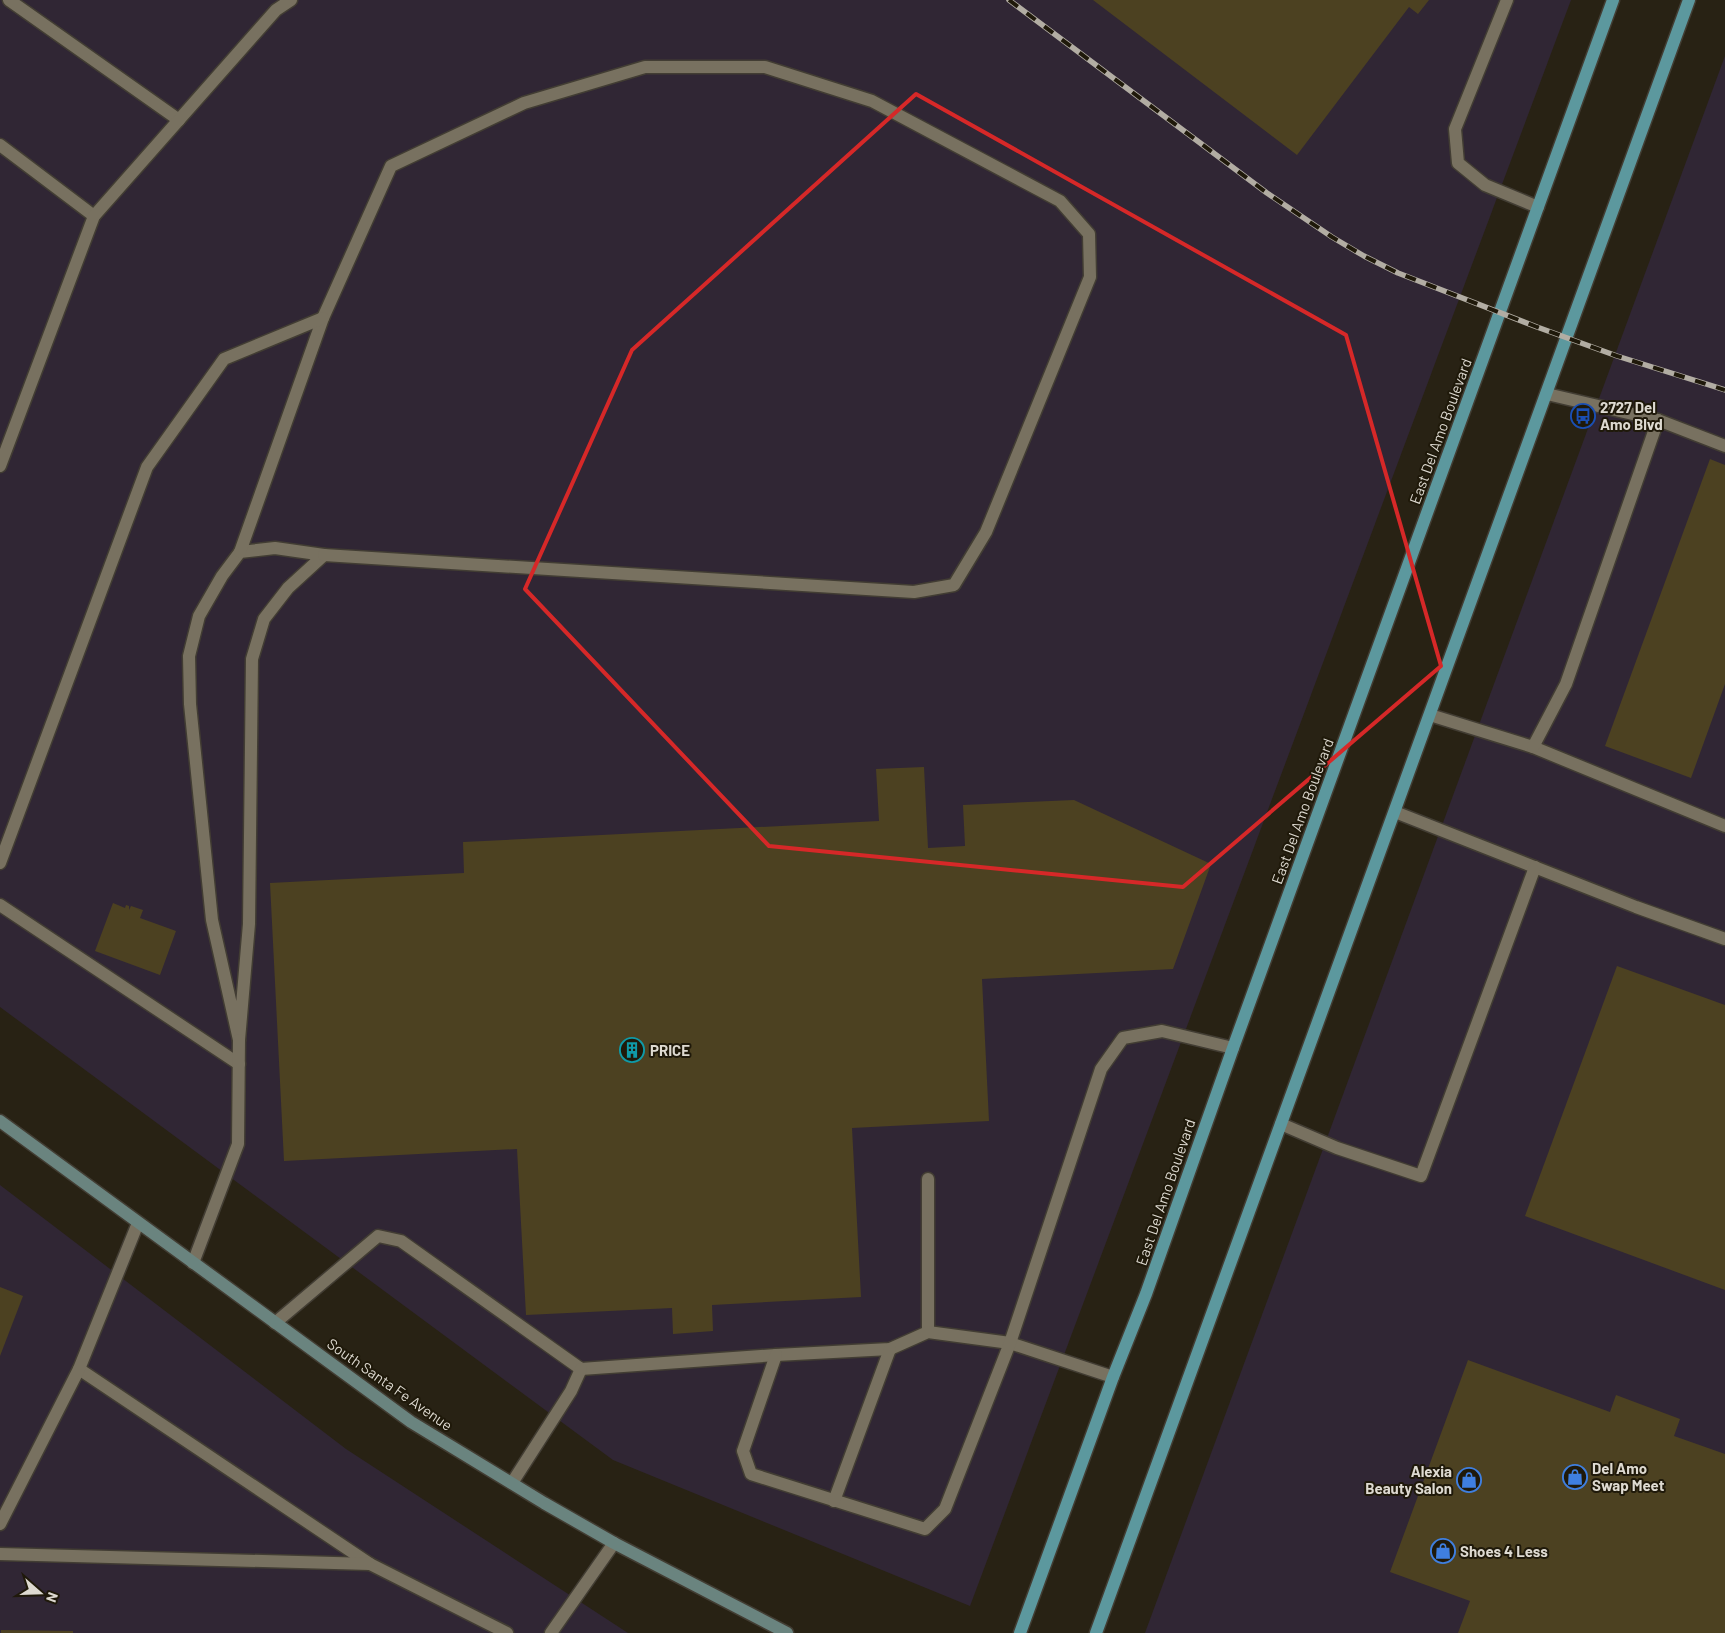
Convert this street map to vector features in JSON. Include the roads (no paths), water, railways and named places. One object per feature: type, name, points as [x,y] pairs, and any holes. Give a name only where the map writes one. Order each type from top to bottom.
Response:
[{"type":"main road","name":"East Del Amo Boulevard","points":[[1020,1633],[1113,1377],[1146,1294],[1233,1048],[1613,0]]},
{"type":"main road","points":[[1096,1633],[1689,0]]},
{"type":"main road","name":"South Santa Fe Avenue","points":[[0,1120],[275,1324],[411,1422],[614,1543],[770,1629],[787,1633]]},
{"type":"lane","points":[[9,0],[179,120]]},
{"type":"lane","points":[[0,466],[94,216],[276,10],[291,0]]},
{"type":"lane","points":[[1507,0],[1456,129],[1458,163],[1485,185],[1538,207]]},
{"type":"lane","points":[[239,1040],[212,920],[190,704],[189,656],[199,616],[222,576],[240,552],[322,318],[391,166],[524,103],[645,67],[766,67],[872,101],[1060,202],[1089,234],[1090,277],[986,532],[954,584],[914,592],[324,555],[275,548],[240,552]]},
{"type":"lane","points":[[0,145],[94,216]]},
{"type":"lane","points":[[0,862],[147,467],[224,358],[322,318]]},
{"type":"lane","points":[[1546,394],[1658,420],[1725,446]]},
{"type":"lane","points":[[1533,747],[1566,684],[1658,420]]},
{"type":"lane","points":[[193,1263],[238,1144],[239,1040],[249,924],[252,658],[264,619],[288,588],[324,555]]},
{"type":"lane","points":[[1430,714],[1533,747],[1725,826]]},
{"type":"lane","points":[[1395,812],[1636,907],[1725,939]]},
{"type":"lane","points":[[1281,1124],[1337,1148],[1421,1176],[1535,867]]},
{"type":"lane","points":[[0,905],[239,1064]]},
{"type":"lane","points":[[776,1355],[743,1451],[751,1474],[925,1529],[945,1509],[1010,1343],[1102,1069],[1123,1038],[1162,1031],[1233,1048]]},
{"type":"lane","points":[[928,1179],[928,1332]]},
{"type":"lane","points":[[0,1524],[79,1370],[138,1223]]},
{"type":"lane","points":[[275,1324],[378,1236],[401,1241],[581,1369],[890,1349],[928,1332],[1010,1343],[1113,1377]]},
{"type":"lane","points":[[834,1501],[890,1349]]},
{"type":"lane","points":[[512,1483],[571,1391],[581,1369]]},
{"type":"lane","points":[[79,1370],[370,1564],[507,1633]]},
{"type":"lane","points":[[551,1633],[614,1543]]},
{"type":"lane","points":[[0,1554],[370,1564]]},
{"type":"railway","points":[[1009,0],[1267,193],[1364,256],[1398,273],[1537,327],[1617,356],[1725,390]]},
{"type":"place","name":"2727 Del Amo Blvd","points":[[1583,416]]},
{"type":"place","name":"PRICE","points":[[632,1050]]},
{"type":"place","name":"Del Amo Swap Meet","points":[[1575,1477]]},
{"type":"place","name":"Alexia Beauty Salon","points":[[1469,1480]]},
{"type":"place","name":"Shoes 4 Less","points":[[1443,1551]]}]
